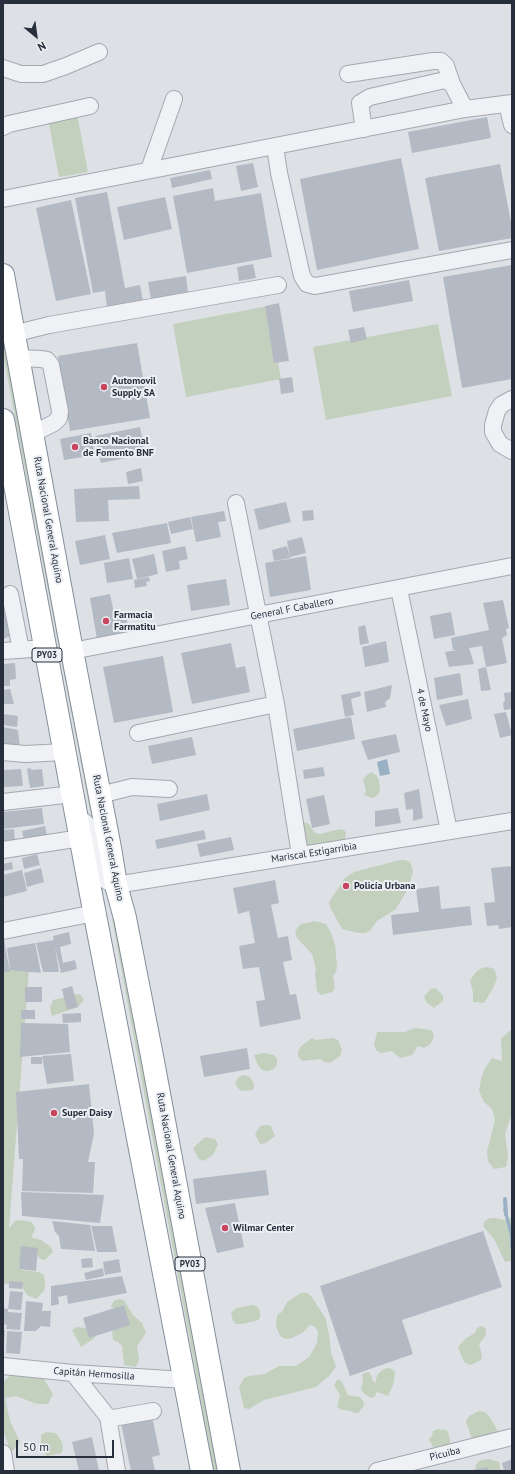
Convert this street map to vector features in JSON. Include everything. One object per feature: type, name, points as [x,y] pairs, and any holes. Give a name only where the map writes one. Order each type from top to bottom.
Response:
[{"type":"highway","name":"Ruta Nacional General Aquino","points":[[3,275],[116,885],[152,1056],[229,1471]]},
{"type":"highway","name":"PY03","points":[[3,420],[9,491],[35,592],[99,937],[202,1471]]},
{"type":"highway","points":[[99,937],[107,918],[105,898],[116,885]]},
{"type":"street","points":[[3,68],[21,74],[43,74],[99,52]]},
{"type":"street","points":[[348,74],[441,61],[446,66],[452,84],[465,110]]},
{"type":"street","points":[[364,129],[360,104],[370,97],[445,80],[452,84]]},
{"type":"street","points":[[149,170],[174,99]]},
{"type":"street","points":[[3,198],[465,110],[510,103],[512,125]]},
{"type":"street","points":[[3,127],[9,124],[90,106]]},
{"type":"street","points":[[275,146],[279,173],[302,276],[307,284],[315,286],[512,250]]},
{"type":"street","points":[[13,334],[49,326],[278,285]]},
{"type":"street","points":[[18,358],[41,358],[48,360],[51,365],[60,410],[59,418],[54,423],[32,434]]},
{"type":"street","points":[[512,399],[501,405],[497,411],[493,425],[494,432],[500,444],[512,451]]},
{"type":"street","points":[[236,503],[276,704],[300,855]]},
{"type":"street","name":"General F Caballero","points":[[72,651],[512,566]]},
{"type":"street","name":"4 de Mayo","points":[[399,589],[449,831]]},
{"type":"street","points":[[21,650],[7,594],[35,592]]},
{"type":"street","points":[[3,651],[46,648]]},
{"type":"street","points":[[138,733],[276,704]]},
{"type":"street","points":[[3,752],[25,754],[65,752]]},
{"type":"street","points":[[100,795],[132,787],[169,789]]},
{"type":"street","points":[[3,802],[73,794]]},
{"type":"street","name":"Mariscal Estigarribia","points":[[116,885],[512,821]]},
{"type":"street","points":[[3,850],[79,827],[86,823],[91,830],[101,875],[106,881],[116,885]]},
{"type":"street","points":[[3,931],[95,913]]},
{"type":"street","name":"Capitán Hermosilla","points":[[3,1366],[73,1373],[185,1380]]},
{"type":"street","points":[[73,1373],[108,1417],[117,1471]]},
{"type":"street","points":[[108,1417],[113,1418],[153,1410]]},
{"type":"street","name":"Picuiba","points":[[377,1471],[512,1437]]},
{"type":"street","points":[[3,1454],[6,1471]]},
{"type":"green space","points":[[77,114],[88,172],[59,177],[48,119]]},
{"type":"green space","points":[[268,306],[281,379],[186,397],[173,324]]},
{"type":"green space","points":[[438,324],[452,396],[326,420],[313,347]]},
{"type":"green space","points":[[3,337],[102,857],[99,858],[3,354]]},
{"type":"green space","points":[[371,772],[376,775],[379,780],[380,791],[377,796],[372,798],[364,795],[366,790],[363,780]]},
{"type":"green space","points":[[304,822],[309,824],[315,833],[321,834],[342,829],[346,832],[345,838],[342,842],[309,846],[305,842],[299,825]]},
{"type":"green space","points":[[400,860],[410,862],[413,872],[408,889],[396,909],[377,921],[370,931],[365,933],[342,929],[330,907],[329,902],[345,878],[354,872]]},
{"type":"green space","points":[[112,919],[114,919],[162,1171],[217,1471],[214,1471]]},
{"type":"green space","points":[[314,921],[326,924],[335,944],[337,966],[336,972],[333,976],[335,988],[332,992],[321,995],[317,991],[315,975],[316,969],[312,954],[297,938],[295,933],[301,924]]},
{"type":"green space","points":[[488,967],[494,969],[497,979],[484,1003],[473,1002],[473,992],[470,981],[477,971]]},
{"type":"green space","points":[[3,968],[29,970],[9,1228],[15,1221],[21,1220],[31,1222],[35,1227],[31,1237],[41,1240],[51,1247],[53,1252],[45,1260],[40,1259],[37,1254],[21,1261],[19,1266],[21,1270],[39,1272],[44,1275],[44,1291],[36,1299],[27,1295],[21,1285],[14,1283],[3,1284]]},
{"type":"green space","points":[[436,988],[443,996],[443,1001],[434,1008],[426,1002],[424,996],[431,989]]},
{"type":"green space","points":[[78,994],[81,995],[84,1000],[78,1007],[52,1016],[50,1008],[53,1000]]},
{"type":"green space","points":[[415,1028],[431,1030],[434,1035],[433,1040],[429,1045],[424,1048],[418,1046],[412,1055],[401,1058],[392,1051],[381,1053],[376,1050],[374,1045],[377,1032],[405,1032]]},
{"type":"green space","points":[[509,1031],[512,1031],[512,1114],[505,1134],[508,1156],[506,1167],[494,1169],[488,1161],[487,1151],[495,1120],[492,1109],[484,1102],[479,1091],[485,1068],[492,1058],[502,1061],[501,1039]]},
{"type":"green space","points":[[312,1038],[316,1040],[333,1038],[338,1040],[342,1050],[340,1056],[330,1063],[320,1059],[302,1061],[298,1056],[298,1051],[301,1046]]},
{"type":"green space","points":[[264,1053],[274,1055],[277,1059],[277,1065],[268,1071],[262,1070],[254,1055]]},
{"type":"green space","points":[[243,1075],[248,1076],[252,1080],[254,1085],[253,1090],[241,1091],[238,1088],[235,1083],[238,1078]]},
{"type":"green space","points":[[260,1126],[271,1126],[275,1136],[266,1143],[260,1144],[255,1134]]},
{"type":"green space","points":[[205,1137],[215,1139],[218,1144],[213,1155],[203,1161],[198,1158],[193,1148]]},
{"type":"green space","points":[[512,1215],[512,1262],[505,1262],[494,1239],[483,1226],[485,1221],[490,1218],[508,1221]]},
{"type":"green space","points":[[301,1293],[307,1293],[311,1296],[325,1317],[331,1352],[336,1367],[329,1376],[316,1387],[264,1400],[249,1409],[244,1408],[239,1387],[244,1378],[265,1374],[279,1366],[296,1366],[309,1357],[317,1343],[318,1332],[315,1327],[310,1325],[302,1333],[286,1339],[280,1336],[276,1326],[277,1315],[282,1312],[287,1302]]},
{"type":"green space","points":[[119,1299],[124,1300],[133,1315],[142,1323],[146,1333],[137,1346],[139,1358],[135,1367],[124,1365],[122,1346],[113,1340],[112,1329],[128,1315],[118,1313],[111,1306],[114,1301]]},
{"type":"green space","points":[[252,1305],[258,1307],[260,1312],[260,1318],[258,1320],[243,1324],[236,1324],[233,1321],[231,1313],[236,1308]]},
{"type":"green space","points":[[482,1326],[486,1329],[486,1335],[479,1344],[482,1355],[481,1360],[470,1365],[464,1362],[458,1347],[466,1338],[475,1333],[477,1328]]},
{"type":"green space","points":[[76,1327],[87,1328],[96,1333],[95,1338],[81,1347],[72,1330]]},
{"type":"green space","points":[[389,1368],[394,1370],[395,1373],[393,1385],[388,1396],[377,1392],[372,1398],[364,1394],[361,1389],[363,1381],[362,1375],[369,1372],[372,1380],[376,1383],[376,1378],[379,1373],[384,1369]]},
{"type":"green space","points":[[11,1375],[42,1376],[53,1394],[48,1404],[37,1404],[16,1396],[5,1398],[10,1421],[20,1442],[11,1453],[3,1430],[3,1382]]},
{"type":"green space","points":[[337,1380],[342,1382],[348,1395],[360,1397],[363,1401],[364,1406],[358,1413],[342,1410],[337,1407],[340,1395],[334,1385]]},
{"type":"green space","points":[[479,1411],[485,1412],[489,1416],[498,1431],[497,1436],[473,1443],[466,1421],[469,1416]]},
{"type":"green space","points":[[438,1429],[446,1430],[448,1432],[450,1443],[445,1446],[433,1447],[429,1439],[432,1436],[433,1431]]},
{"type":"green space","points":[[46,1432],[56,1433],[62,1442],[62,1453],[47,1456],[41,1447],[41,1435]]},
{"type":"green space","points":[[488,1459],[499,1462],[501,1471],[478,1471],[475,1467],[478,1462]]},
{"type":"water","points":[[387,759],[390,774],[380,776],[377,762]]},
{"type":"water","points":[[506,1208],[512,1230],[512,1251],[503,1209]]},
{"type":"building","points":[[487,117],[491,138],[412,153],[408,132]]},
{"type":"building","points":[[401,158],[419,249],[317,270],[300,179]]},
{"type":"building","points":[[253,163],[258,187],[241,191],[236,166]]},
{"type":"building","points":[[500,164],[512,228],[512,238],[439,251],[425,178]]},
{"type":"building","points":[[210,170],[212,179],[172,188],[170,178]]},
{"type":"building","points":[[213,188],[215,201],[261,193],[272,257],[187,273],[173,196]]},
{"type":"building","points":[[107,192],[125,288],[140,285],[143,301],[107,307],[105,291],[93,293],[75,198]]},
{"type":"building","points":[[165,197],[172,229],[124,240],[117,207]]},
{"type":"building","points":[[71,200],[91,294],[56,301],[36,208]]},
{"type":"building","points":[[253,264],[256,278],[239,281],[237,267]]},
{"type":"building","points":[[512,265],[512,379],[462,388],[443,277]]},
{"type":"building","points":[[186,276],[188,292],[151,299],[148,282]]},
{"type":"building","points":[[409,280],[413,301],[353,312],[349,291]]},
{"type":"building","points":[[279,303],[289,361],[274,363],[265,306]]},
{"type":"building","points":[[364,327],[367,339],[351,343],[348,330]]},
{"type":"building","name":"Automovil Supply SA","points":[[137,343],[150,418],[70,431],[58,356]]},
{"type":"building","points":[[292,377],[294,392],[281,394],[279,379]]},
{"type":"building","points":[[140,427],[145,454],[101,463],[95,436]]},
{"type":"building","points":[[91,433],[95,455],[64,460],[60,439]]},
{"type":"building","points":[[141,468],[143,481],[128,484],[126,472]]},
{"type":"building","points":[[139,486],[140,499],[108,500],[109,521],[76,522],[74,489]]},
{"type":"building","points":[[286,502],[291,522],[259,530],[254,509]]},
{"type":"building","points":[[313,510],[314,520],[303,521],[302,511]]},
{"type":"building","points":[[224,511],[226,521],[218,522],[221,537],[196,542],[191,517]]},
{"type":"building","points":[[190,517],[193,529],[171,534],[168,522]]},
{"type":"building","points":[[167,523],[171,543],[117,553],[112,533]]},
{"type":"building","points":[[105,535],[110,559],[80,565],[75,541]]},
{"type":"building","points":[[302,537],[306,553],[290,557],[287,541]]},
{"type":"building","points":[[185,546],[188,559],[179,561],[180,569],[166,572],[162,551]]},
{"type":"building","points":[[287,546],[290,558],[274,561],[272,550]]},
{"type":"building","points":[[154,554],[158,574],[137,579],[132,559]]},
{"type":"building","points":[[306,556],[311,590],[270,597],[265,563]]},
{"type":"building","points":[[129,558],[133,579],[107,583],[104,563]]},
{"type":"building","points":[[149,577],[150,581],[146,582],[147,586],[135,588],[134,580]]},
{"type":"building","points":[[226,579],[230,605],[191,611],[187,585]]},
{"type":"building","points":[[110,594],[115,618],[126,616],[129,632],[97,639],[90,598]]},
{"type":"building","points":[[503,600],[509,628],[506,629],[507,635],[502,638],[507,663],[486,667],[482,646],[469,648],[474,664],[449,667],[445,652],[458,650],[453,650],[451,638],[489,630],[483,603]]},
{"type":"building","points":[[3,607],[8,608],[15,634],[3,639]]},
{"type":"building","points":[[451,612],[455,635],[434,639],[430,616]]},
{"type":"building","points":[[365,625],[369,643],[360,645],[358,627]]},
{"type":"building","points":[[386,641],[389,662],[365,667],[362,647]]},
{"type":"building","points":[[231,643],[236,668],[245,666],[250,692],[192,704],[181,653]]},
{"type":"building","points":[[163,656],[173,712],[114,723],[103,667]]},
{"type":"building","points":[[15,663],[16,679],[10,680],[10,686],[3,686],[3,664]]},
{"type":"building","points":[[486,667],[491,690],[481,691],[478,669]]},
{"type":"building","points":[[460,673],[463,695],[437,700],[434,678]]},
{"type":"building","points":[[392,685],[390,698],[385,702],[386,707],[367,712],[364,692]]},
{"type":"building","points":[[10,689],[14,704],[3,704],[3,690]]},
{"type":"building","points":[[360,691],[361,696],[351,699],[354,715],[345,717],[341,695]]},
{"type":"building","points":[[512,692],[512,709],[504,710],[504,693]]},
{"type":"building","points":[[468,699],[472,719],[446,726],[439,705]]},
{"type":"building","points":[[506,712],[512,735],[500,738],[494,714]]},
{"type":"building","points":[[3,714],[18,716],[17,727],[3,725]]},
{"type":"building","points":[[351,717],[355,739],[297,751],[293,729]]},
{"type":"building","points":[[3,727],[18,730],[20,748],[3,745]]},
{"type":"building","points":[[396,734],[400,752],[368,760],[361,741]]},
{"type":"building","points":[[192,737],[196,755],[152,764],[148,746]]},
{"type":"building","points":[[323,767],[325,776],[304,779],[303,770]]},
{"type":"building","points":[[31,768],[31,770],[42,769],[44,786],[30,788],[27,769]]},
{"type":"building","points":[[21,769],[23,786],[4,787],[3,770]]},
{"type":"building","points":[[419,789],[423,818],[413,821],[413,809],[406,810],[404,793]]},
{"type":"building","points":[[207,794],[210,810],[160,821],[157,804]]},
{"type":"building","points":[[324,795],[330,824],[312,828],[306,799]]},
{"type":"building","points":[[42,808],[44,824],[3,829],[3,812]]},
{"type":"building","points":[[398,808],[401,823],[375,827],[375,811]]},
{"type":"building","points":[[45,826],[48,840],[25,845],[22,831]]},
{"type":"building","points":[[14,829],[15,842],[3,843],[3,830]]},
{"type":"building","points":[[204,830],[206,839],[157,849],[155,840]]},
{"type":"building","points":[[231,837],[234,850],[200,857],[197,844]]},
{"type":"building","points":[[37,854],[40,865],[24,869],[22,858]]},
{"type":"building","points":[[12,862],[13,869],[3,871],[3,864]]},
{"type":"building","points":[[512,866],[512,927],[499,929],[498,925],[487,926],[484,903],[495,902],[491,868]]},
{"type":"building","points":[[41,868],[44,882],[27,887],[24,873]]},
{"type":"building","points":[[22,870],[27,891],[3,897],[3,875]]},
{"type":"building","points":[[275,880],[279,903],[271,905],[278,938],[288,936],[292,960],[283,962],[290,995],[296,994],[301,1019],[260,1027],[256,1001],[265,1000],[259,967],[243,969],[239,946],[255,943],[249,911],[238,914],[233,888]]},
{"type":"building","points":[[439,886],[441,909],[470,906],[472,925],[393,935],[391,915],[419,912],[416,889]]},
{"type":"building","points":[[69,932],[71,944],[60,947],[63,963],[75,960],[77,969],[61,973],[55,947],[59,972],[43,972],[36,943],[54,940],[53,936]]},
{"type":"building","points":[[4,939],[10,972],[3,972]]},
{"type":"building","points":[[35,943],[41,973],[10,970],[7,948]]},
{"type":"building","points":[[72,986],[78,1007],[67,1010],[62,989]]},
{"type":"building","points":[[25,987],[42,987],[42,1002],[25,1002]]},
{"type":"building","points":[[21,1010],[35,1010],[35,1019],[21,1019]]},
{"type":"building","points":[[81,1013],[81,1022],[63,1023],[62,1014]]},
{"type":"building","points":[[21,1023],[68,1024],[70,1052],[20,1057]]},
{"type":"building","points":[[247,1048],[250,1069],[204,1077],[200,1056]]},
{"type":"building","points":[[71,1054],[74,1081],[47,1084],[42,1056]]},
{"type":"building","points":[[31,1057],[42,1057],[42,1064],[31,1064]]},
{"type":"building","name":"Super Daisy","points":[[89,1084],[94,1134],[88,1162],[95,1162],[93,1193],[22,1191],[23,1159],[19,1159],[16,1092]]},
{"type":"building","points":[[266,1170],[269,1195],[196,1204],[193,1179]]},
{"type":"building","points":[[21,1192],[104,1195],[100,1223],[22,1216]]},
{"type":"building","name":"Wilmar Center","points":[[235,1203],[244,1247],[217,1253],[205,1208]]},
{"type":"building","points":[[52,1221],[90,1225],[95,1251],[61,1249],[59,1236],[55,1232]]},
{"type":"building","points":[[91,1226],[112,1226],[117,1252],[97,1252]]},
{"type":"building","points":[[483,1231],[502,1287],[402,1320],[413,1354],[350,1376],[320,1286]]},
{"type":"building","points":[[21,1246],[38,1248],[36,1271],[19,1269]]},
{"type":"building","points":[[92,1258],[93,1267],[82,1268],[81,1259]]},
{"type":"building","points":[[119,1259],[121,1272],[105,1275],[103,1262]]},
{"type":"building","points":[[103,1268],[104,1276],[86,1280],[84,1273]]},
{"type":"building","points":[[122,1276],[127,1293],[68,1304],[67,1295],[58,1297],[59,1304],[51,1306],[51,1286]]},
{"type":"building","points":[[9,1281],[23,1282],[22,1289],[9,1288]]},
{"type":"building","points":[[10,1291],[23,1292],[21,1310],[8,1309]]},
{"type":"building","points":[[26,1301],[43,1303],[42,1311],[51,1311],[50,1327],[41,1326],[36,1331],[24,1331]]},
{"type":"building","points":[[124,1305],[130,1325],[89,1338],[83,1318]]},
{"type":"building","points":[[3,1308],[8,1309],[8,1312],[22,1313],[20,1330],[6,1329],[7,1325],[3,1324]]},
{"type":"building","points":[[3,1330],[5,1330],[4,1342],[3,1342]]},
{"type":"building","points":[[7,1331],[22,1332],[20,1354],[6,1353]]},
{"type":"building","points":[[152,1416],[160,1455],[152,1457],[155,1471],[131,1471],[121,1423]]},
{"type":"building","points":[[92,1437],[99,1471],[79,1471],[72,1442]]},
{"type":"building","points":[[512,1459],[512,1471],[504,1471],[502,1463]]},
{"type":"building","points":[[488,1467],[489,1471],[472,1471],[472,1470]]},
{"type":"waterway","points":[[505,1199],[506,1214]]},
{"type":"place","name":"Automovil Supply SA","points":[[104,387]]},
{"type":"place","name":"Banco Nacional de Fomento BNF","points":[[75,447]]},
{"type":"place","name":"Farmacia Farmatitu","points":[[106,621]]},
{"type":"place","name":"Policía Urbana","points":[[346,886]]},
{"type":"place","name":"Super Daisy","points":[[54,1113]]},
{"type":"place","name":"Wilmar Center","points":[[225,1228]]}]
